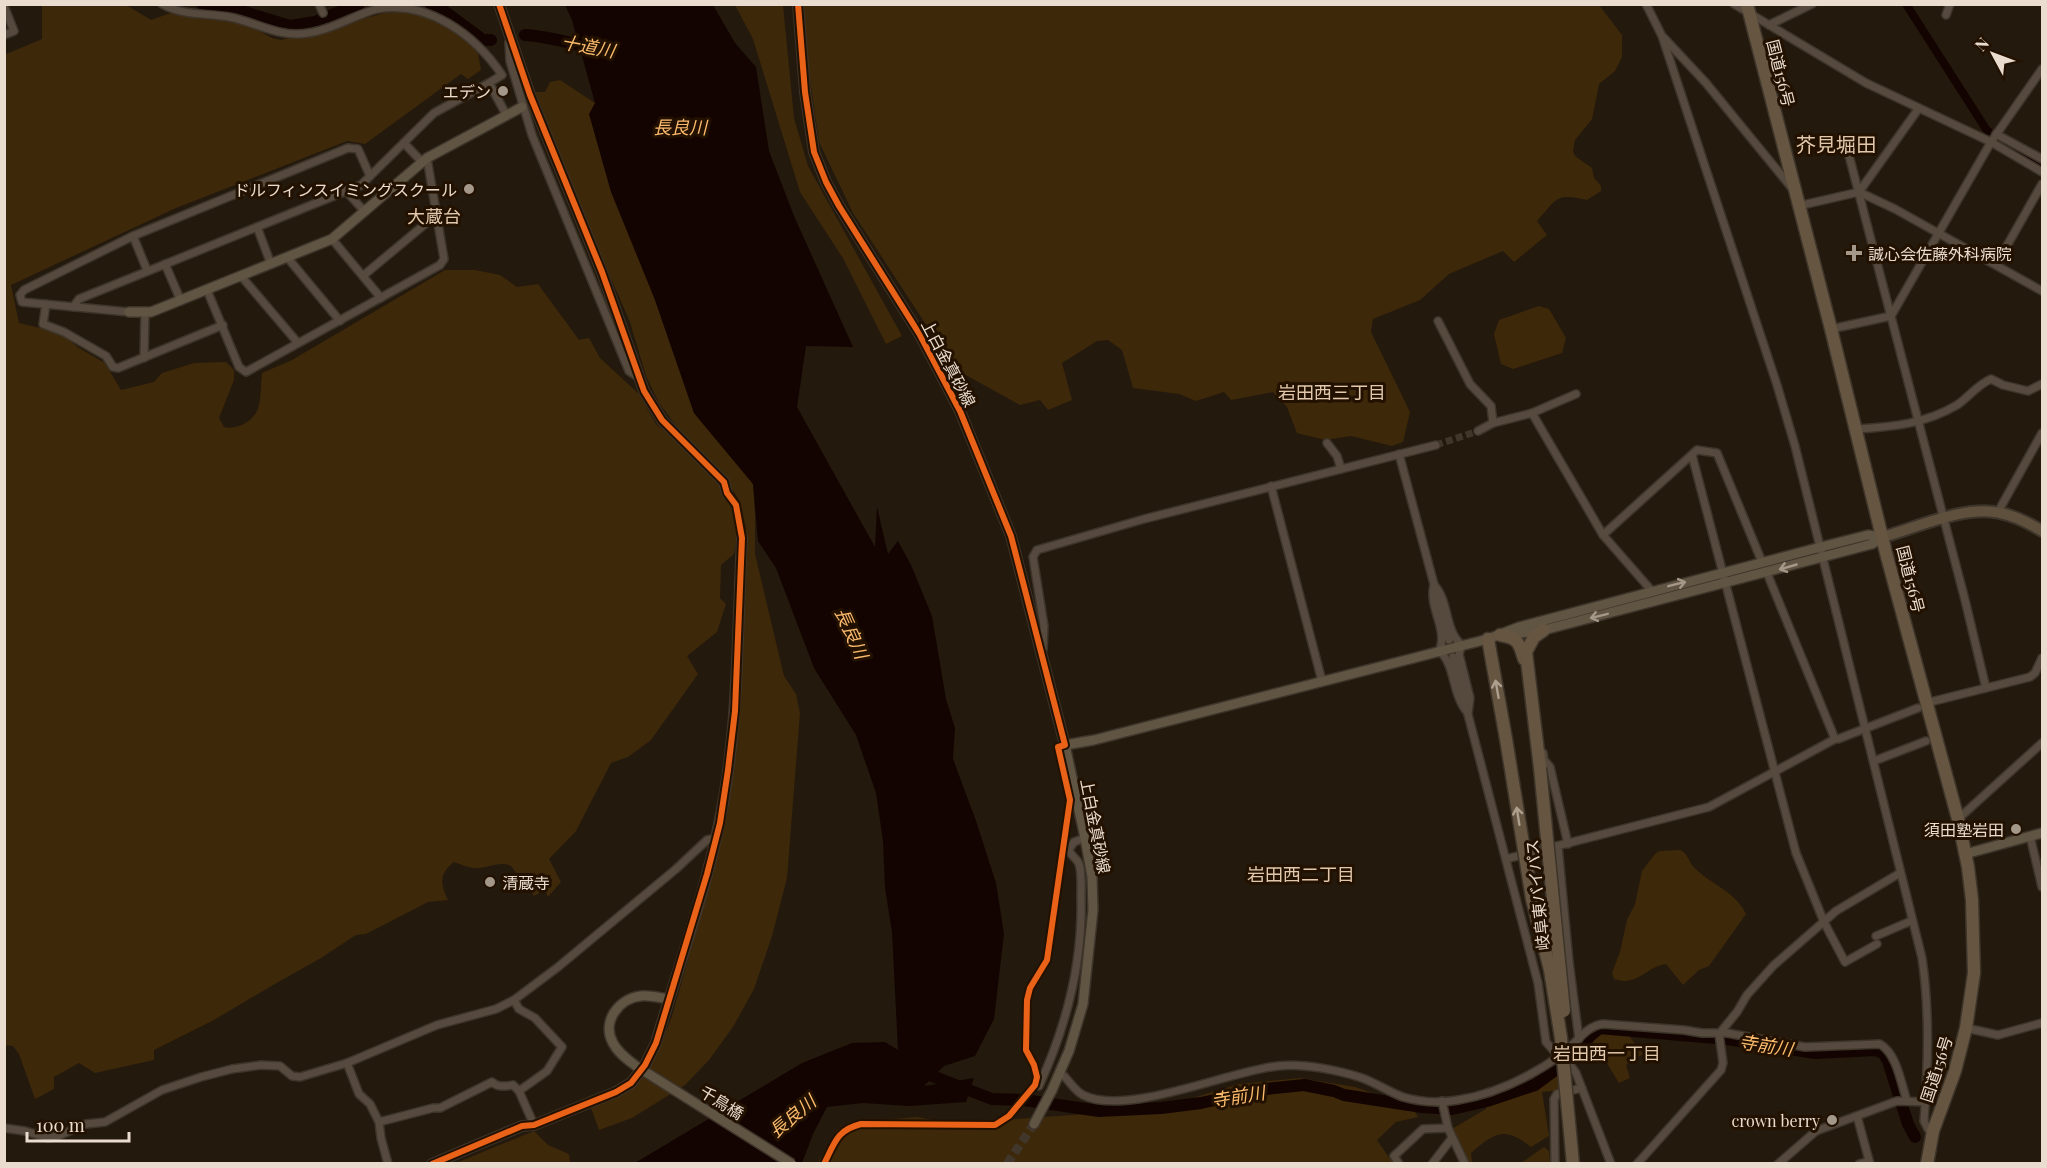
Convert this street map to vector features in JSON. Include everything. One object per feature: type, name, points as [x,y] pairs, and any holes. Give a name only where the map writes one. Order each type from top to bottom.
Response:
[{"type":"highway","name":"国道156号","points":[[1748,9],[1883,537],[1922,706],[1958,819],[1965,854],[1972,900],[1974,974],[1966,1028],[1955,1071],[1933,1131],[1928,1164]]},
{"type":"highway","name":"岐阜東バイパス","points":[[1544,630],[1534,637],[1528,647],[1527,665],[1545,767],[1579,1164]]},
{"type":"highway","name":"岐阜東バイパス","points":[[1494,637],[1506,739],[1532,899],[1550,970],[1562,1038],[1573,1164]]},
{"type":"highway","points":[[1494,637],[1512,637],[1517,641],[1527,665]]},
{"type":"main road","points":[[1883,537],[1966,513],[1998,512],[2018,518],[2043,531]]},
{"type":"street","points":[[73,307],[79,299],[147,270],[361,185],[434,113],[502,75],[493,62],[465,34],[432,13],[415,8],[396,6],[379,9],[310,33],[293,35],[268,30],[228,17],[185,12],[162,4]]},
{"type":"street","points":[[319,4],[323,13]]},
{"type":"street","points":[[499,4],[530,95],[602,272],[644,391],[662,420],[724,482],[727,493]]},
{"type":"street","name":"上白金真砂線","points":[[798,4],[805,92],[814,152],[839,206],[920,335],[960,411],[1011,536],[1065,746],[1085,838],[1092,877],[1093,910],[1083,1004],[1069,1051],[1036,1120]]},
{"type":"street","points":[[1646,4],[1662,36],[1777,385],[1822,552],[1911,921],[1922,958],[1927,996],[1924,1121],[1928,1129],[1933,1131]]},
{"type":"street","points":[[1734,4],[1748,9],[1769,25],[1866,83],[1991,142],[2043,172]]},
{"type":"street","points":[[1769,25],[1812,4]]},
{"type":"street","points":[[1946,15],[1950,4]]},
{"type":"street","points":[[4,6],[14,31],[4,35]]},
{"type":"street","points":[[509,36],[510,61],[532,135],[629,371],[640,378]]},
{"type":"street","points":[[1662,36],[1706,83],[1794,190]]},
{"type":"street","points":[[1831,329],[1892,316],[1991,142],[2043,69]]},
{"type":"street","points":[[489,83],[507,116]]},
{"type":"street","points":[[370,176],[358,149],[348,148],[133,236],[21,293],[22,302],[144,313],[181,301],[332,239],[425,160],[522,107]]},
{"type":"street","points":[[1859,192],[1919,108]]},
{"type":"street","points":[[1996,134],[2043,159]]},
{"type":"street","points":[[207,290],[239,367],[246,372],[441,265],[444,259],[425,160],[404,143]]},
{"type":"street","points":[[1846,144],[1986,688]]},
{"type":"street","points":[[1996,265],[2043,184]]},
{"type":"street","points":[[346,191],[365,212]]},
{"type":"street","points":[[1798,207],[1859,192],[1866,194],[2043,291]]},
{"type":"street","points":[[364,275],[436,215]]},
{"type":"street","points":[[257,227],[271,264]]},
{"type":"street","points":[[133,236],[147,270]]},
{"type":"street","points":[[332,239],[381,298]]},
{"type":"street","points":[[287,257],[340,321]]},
{"type":"street","points":[[165,264],[181,301]]},
{"type":"street","points":[[241,276],[298,343]]},
{"type":"street","points":[[46,304],[43,324],[64,332],[106,356],[113,367],[118,368],[223,325]]},
{"type":"street","points":[[144,313],[144,358]]},
{"type":"street","points":[[1438,321],[1470,384],[1491,406],[1493,423]]},
{"type":"street","points":[[1856,429],[1898,427],[1919,421],[1957,405],[1982,383],[1991,379],[2028,391],[2043,384]]},
{"type":"street","points":[[1478,431],[1493,423],[1532,413],[1576,394]]},
{"type":"street","points":[[1532,413],[1603,535],[1651,590]]},
{"type":"street","points":[[1998,512],[2043,433]]},
{"type":"street","points":[[1327,443],[1337,456],[1341,469]]},
{"type":"street","points":[[1042,657],[1044,626],[1033,557],[1037,550],[1271,486],[1436,445]]},
{"type":"street","points":[[1603,535],[1697,450],[1717,453],[1762,562]]},
{"type":"street","points":[[1399,454],[1449,640]]},
{"type":"street","points":[[1692,455],[1796,853],[1824,922],[1845,962],[1876,940],[1911,921]]},
{"type":"street","points":[[1271,486],[1322,681]]},
{"type":"street","points":[[1494,637],[1519,627],[1651,590],[1762,562],[1872,544],[1883,537]]},
{"type":"street","points":[[432,1164],[522,1126],[534,1125],[616,1092],[631,1083],[645,1065],[656,1043],[690,935],[716,838],[728,770],[735,711],[741,538]]},
{"type":"street","points":[[1065,746],[1494,637],[1544,630],[1767,573],[1822,552]]},
{"type":"street","points":[[1506,859],[1709,807],[1835,739],[1767,573]]},
{"type":"street","points":[[1434,585],[1442,595],[1454,636],[1462,645]]},
{"type":"street","points":[[1434,585],[1432,598],[1442,639],[1438,651]]},
{"type":"street","points":[[1462,645],[1459,654],[1470,698],[1468,713]]},
{"type":"street","points":[[1438,651],[1447,660],[1459,702],[1468,713]]},
{"type":"street","points":[[1453,657],[1538,983],[1546,1042],[1553,1050],[1562,1054],[1576,1073],[1611,1164]]},
{"type":"street","points":[[1838,739],[1922,706],[2030,677],[2035,673],[2043,658]]},
{"type":"street","points":[[1874,761],[1926,741]]},
{"type":"street","points":[[1958,819],[2043,743]]},
{"type":"street","points":[[1545,767],[1568,844]]},
{"type":"street","points":[[1965,854],[2043,833]]},
{"type":"street","points":[[2030,837],[2043,887]]},
{"type":"street","points":[[4,1128],[48,1138],[58,1136],[86,1124],[105,1122],[162,1090],[184,1082],[232,1069],[261,1065],[280,1066],[292,1076],[300,1077],[347,1064],[437,1025],[496,1009],[514,1000],[558,967],[707,840],[716,838]]},
{"type":"street","points":[[1035,1085],[1039,1086],[1049,1064],[1079,971],[1081,891],[1079,863],[1070,854],[1069,849],[1074,842],[1085,838]]},
{"type":"street","points":[[1558,846],[1579,1039]]},
{"type":"street","points":[[1637,1164],[1721,1070],[1723,1063],[1719,1038],[1747,995],[1773,966],[1836,911],[1900,873]]},
{"type":"street","name":"千鳥橋","points":[[669,999],[643,995],[630,998],[619,1006],[612,1015],[609,1028],[612,1042],[622,1055],[636,1066],[792,1164]]},
{"type":"street","points":[[514,1000],[519,1009],[535,1018],[562,1047],[547,1071],[519,1091]]},
{"type":"street","points":[[1966,1028],[1998,1035],[2043,1023]]},
{"type":"street","points":[[1064,1076],[1084,1096],[1113,1101],[1142,1099],[1279,1065],[1306,1066],[1334,1070],[1403,1097],[1443,1106],[1496,1090],[1525,1078],[1562,1054],[1595,1025],[1604,1024],[1719,1038],[1727,1033],[1805,1047],[1880,1044],[1887,1048],[1892,1056],[1907,1101]]},
{"type":"street","points":[[347,1064],[358,1094],[370,1104],[380,1122],[381,1138],[388,1164]]},
{"type":"street","points":[[1049,1064],[1056,1070]]},
{"type":"street","points":[[380,1122],[440,1108],[492,1082],[503,1086],[513,1084],[519,1091],[534,1125]]},
{"type":"street","points":[[1555,1164],[1554,1099],[1557,1095],[1582,1088]]},
{"type":"street","points":[[1778,1164],[1816,1131],[1897,1101],[1926,1102]]},
{"type":"street","points":[[1443,1106],[1448,1128],[1465,1164]]},
{"type":"street","points":[[1857,1116],[1869,1162],[1859,1164]]},
{"type":"street","points":[[1399,1164],[1394,1156],[1423,1130],[1448,1128]]},
{"type":"street","points":[[1432,1164],[1452,1138]]},
{"type":"shaded area","points":[[126,5],[151,20],[176,11],[231,15],[272,38],[281,40],[404,8],[437,15],[477,48],[481,70],[468,79],[461,74],[365,144],[347,141],[176,208],[11,285],[19,323],[61,333],[79,348],[105,363],[121,390],[154,382],[162,373],[194,363],[226,362],[234,370],[234,380],[219,418],[224,427],[233,427],[247,422],[257,411],[262,373],[292,360],[445,270],[475,270],[500,275],[517,287],[538,284],[579,340],[589,338],[600,358],[639,394],[656,424],[684,446],[722,489],[734,509],[738,533],[734,554],[721,565],[720,598],[726,604],[717,632],[687,656],[698,674],[651,740],[628,757],[611,763],[576,831],[549,859],[561,882],[548,897],[545,890],[534,896],[511,866],[506,864],[473,868],[454,862],[442,879],[448,900],[428,902],[366,934],[356,935],[214,1020],[154,1050],[154,1060],[95,1073],[79,1063],[54,1077],[54,1089],[35,1099],[19,1054],[13,1046],[4,1045],[4,55],[42,39],[42,6]]},
{"type":"shaded area","points":[[735,5],[783,5],[794,118],[808,166],[902,336],[886,344],[844,260],[800,192],[753,39]]},
{"type":"shaded area","points":[[797,5],[1599,5],[1622,35],[1622,57],[1615,71],[1599,84],[1592,119],[1575,140],[1573,151],[1575,156],[1592,168],[1594,178],[1601,186],[1601,191],[1587,200],[1569,197],[1554,202],[1537,221],[1547,235],[1514,262],[1503,251],[1449,274],[1420,300],[1373,319],[1371,332],[1410,412],[1403,442],[1392,446],[1351,436],[1325,440],[1297,433],[1287,407],[1273,392],[1231,400],[1224,392],[1196,401],[1179,394],[1133,388],[1122,350],[1108,340],[1097,341],[1062,363],[1072,400],[1048,410],[1040,400],[1020,405],[955,369],[853,213],[819,142]]},
{"type":"shaded area","points":[[560,80],[595,103],[655,300],[694,413],[753,484],[755,554],[784,676],[796,694],[800,713],[787,878],[772,936],[754,989],[733,1027],[709,1060],[685,1085],[632,1118],[599,1130],[591,1108],[623,1093],[632,1086],[657,1054],[671,1019],[716,863],[732,778],[746,529],[740,502],[723,474],[684,436],[659,403],[646,376],[630,322],[581,210],[535,92],[545,92],[550,82]]},
{"type":"shaded area","points":[[1539,306],[1549,309],[1566,338],[1562,353],[1513,369],[1501,364],[1494,334],[1499,320]]},
{"type":"shaded area","points":[[1680,850],[1686,854],[1698,872],[1735,899],[1746,914],[1709,966],[1699,970],[1683,985],[1666,964],[1635,979],[1622,981],[1614,979],[1612,973],[1620,952],[1627,920],[1635,904],[1642,871],[1659,851]]},
{"type":"shaded area","points":[[1606,1032],[1626,1032],[1643,1054],[1626,1065],[1630,1078],[1619,1083],[1597,1047],[1590,1042]]},
{"type":"shaded area","points":[[1561,1069],[1563,1090],[1542,1092],[1549,1136],[1531,1147],[1514,1136],[1500,1134],[1494,1136],[1471,1153],[1472,1162],[1469,1163],[1454,1143],[1450,1130],[1486,1109],[1487,1104],[1538,1086]]},
{"type":"shaded area","points":[[1300,1078],[1355,1087],[1412,1107],[1418,1117],[1396,1122],[1377,1140],[1393,1163],[817,1164],[837,1130],[858,1122],[917,1117],[938,1121],[976,1122],[1156,1109],[1239,1084]]},
{"type":"shaded area","points":[[534,1131],[548,1145],[569,1154],[570,1163],[456,1163]]},
{"type":"shaded area","points":[[1544,1147],[1549,1151],[1550,1163],[1521,1163]]},
{"type":"water","name":"長良川","points":[[565,5],[713,5],[735,43],[756,67],[769,151],[794,216],[853,347],[806,346],[797,407],[875,547],[877,507],[888,554],[898,541],[911,565],[932,616],[946,699],[955,728],[953,759],[996,883],[1004,934],[994,1019],[975,1056],[944,1066],[924,1086],[974,1078],[966,1102],[909,1106],[863,1103],[827,1107],[802,1163],[635,1163],[802,1063],[852,1043],[885,1042],[898,1050],[892,932],[885,888],[883,841],[876,793],[856,735],[814,668],[776,568],[758,541],[753,484],[694,413],[655,300],[611,192],[589,114],[595,103],[572,20]]},
{"type":"waterway","name":"十道川","points":[[202,4],[231,8],[290,26],[315,22],[359,4]]},
{"type":"waterway","name":"十道川","points":[[431,4],[440,8],[483,40],[491,40]]},
{"type":"waterway","points":[[1906,4],[1986,129],[1999,142],[2042,167]]},
{"type":"waterway","name":"十道川","points":[[525,35],[551,38],[594,48]]},
{"type":"waterway","name":"寺前川","points":[[1573,1058],[1599,1028],[1727,1039],[1815,1053],[1876,1050],[1884,1054],[1888,1061],[1908,1124],[1915,1137]]},
{"type":"waterway","name":"寺前川","points":[[919,1071],[992,1099],[1024,1100],[1099,1111],[1161,1108],[1201,1103],[1266,1089],[1304,1085],[1344,1095],[1422,1107],[1452,1109],[1487,1101],[1535,1085],[1562,1065]]},
{"type":"tunnel","points":[[1436,445],[1478,431]]},
{"type":"tunnel","points":[[727,493],[736,505],[742,538]]},
{"type":"tunnel","points":[[1007,1164],[1034,1124]]},
{"type":"cycle path","points":[[432,1164],[522,1126],[534,1125],[616,1092],[631,1083],[645,1065],[656,1043],[720,823],[735,711],[742,538],[736,505],[727,493],[724,482],[662,420],[644,391],[602,272],[530,95],[499,4]]},
{"type":"cycle path","points":[[798,4],[805,92],[814,152],[839,206],[920,335],[960,411],[1011,536],[1065,745],[1058,747],[1070,800],[1047,960],[1030,988],[1027,1000],[1026,1050],[1034,1065],[1037,1077],[1035,1085],[1009,1116],[995,1125],[861,1124],[842,1133],[834,1143],[824,1164]]},
{"type":"place","name":"エデン","points":[[503,91]]},
{"type":"place","name":"ドルフィンスイミングスクール","points":[[469,189]]},
{"type":"place","name":"誠心会佐藤外科病院","points":[[1854,253]]},
{"type":"place","name":"須田塾岩田","points":[[2016,829]]},
{"type":"place","name":"清蔵寺","points":[[490,882]]},
{"type":"place","name":"crown berry","points":[[1832,1120]]},
{"type":"district","name":"芥見堀田","points":[[1836,143]]},
{"type":"district","name":"大蔵台","points":[[434,216]]},
{"type":"district","name":"岩田西三丁目","points":[[1332,392]]},
{"type":"district","name":"岩田西二丁目","points":[[1301,874]]},
{"type":"district","name":"岩田西一丁目","points":[[1607,1053]]}]
